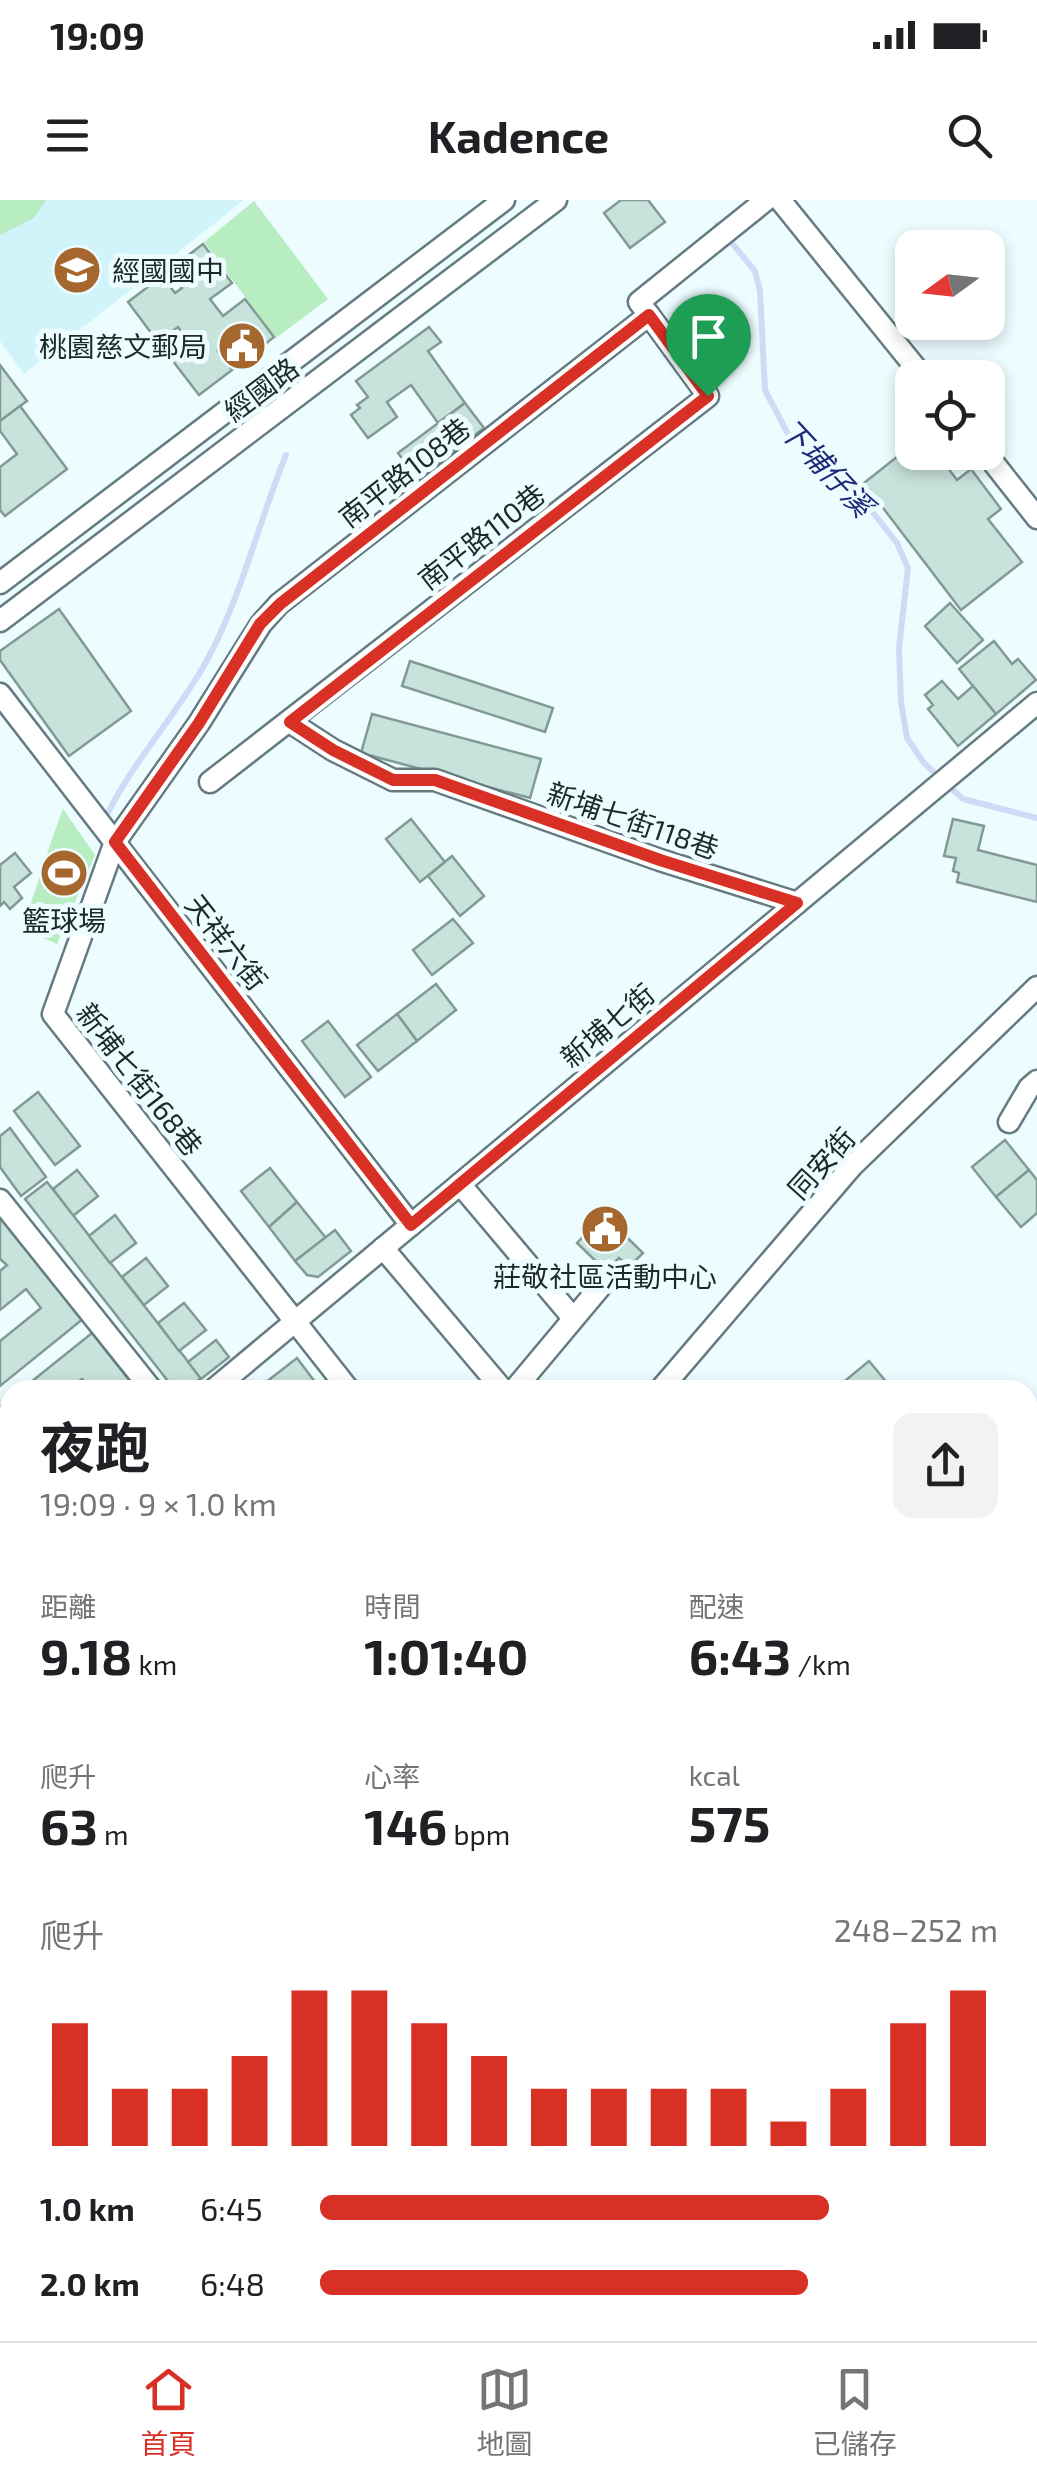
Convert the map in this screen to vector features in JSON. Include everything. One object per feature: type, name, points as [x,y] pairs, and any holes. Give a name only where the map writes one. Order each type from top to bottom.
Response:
[{"type":"street","name":"經國路","points":[[0,583],[504,200]]},
{"type":"street","name":"經國路","points":[[0,621],[556,200]]},
{"type":"street","name":"南平路108巷","points":[[112,839],[199,723],[260,624],[280,604],[649,315],[639,302],[766,200]]},
{"type":"street","points":[[780,200],[909,360]]},
{"type":"street","name":"南平路110巷","points":[[210,782],[708,396],[649,315]]},
{"type":"street","points":[[998,470],[1037,518]]},
{"type":"street","name":"天祥六街","points":[[0,694],[411,1225]]},
{"type":"street","name":"新埔七街","points":[[225,1380],[1037,704]]},
{"type":"street","name":"新埔七街118巷","points":[[290,722],[333,750],[393,780],[435,780],[660,860],[797,903]]},
{"type":"street","name":"新埔七街168巷","points":[[112,839],[53,1014],[295,1321]]},
{"type":"street","name":"同安街","points":[[669,1380],[852,1166],[1037,987]]},
{"type":"street","points":[[1009,1122],[1037,1081]]},
{"type":"street","points":[[460,1184],[573,1318]]},
{"type":"street","points":[[0,1200],[144,1380]]},
{"type":"street","points":[[384,1248],[495,1380]]},
{"type":"street","points":[[522,1380],[606,1280]]},
{"type":"street","points":[[295,1321],[341,1380]]},
{"type":"shaded area","name":"經國國中","points":[[0,200],[244,200],[24,374],[0,341]]},
{"type":"green space","points":[[0,200],[46,200],[34,218],[0,235]]},
{"type":"green space","points":[[254,201],[328,299],[276,338],[204,242]]},
{"type":"green space","name":"籃球場","points":[[63,809],[95,855],[57,944],[21,928]]},
{"type":"building","points":[[621,200],[648,200],[665,222],[630,248],[604,213]]},
{"type":"building","points":[[203,244],[232,283],[210,299],[223,316],[245,299],[274,337],[238,365],[224,346],[218,351],[232,370],[199,395],[169,356],[188,341],[178,327],[158,342],[128,302],[162,276],[175,293],[182,288],[169,270]]},
{"type":"building","points":[[429,327],[441,342],[428,351],[465,403],[438,423],[411,385],[387,402],[397,417],[368,438],[351,415],[368,397],[356,381]]},
{"type":"building","points":[[0,365],[27,401],[0,421]]},
{"type":"building","points":[[465,403],[484,428],[417,479],[398,453]]},
{"type":"building","points":[[20,406],[67,469],[5,516],[0,510],[0,467],[17,454],[0,431],[0,421]]},
{"type":"building","points":[[895,458],[895,470],[950,470],[957,480],[972,470],[1001,509],[988,519],[1022,562],[961,610],[864,483]]},
{"type":"building","points":[[950,603],[983,640],[957,663],[925,626]]},
{"type":"building","points":[[59,609],[131,711],[69,756],[0,660],[0,651]]},
{"type":"building","points":[[994,641],[1012,664],[1018,659],[1036,680],[996,714],[959,669]]},
{"type":"building","points":[[410,661],[553,708],[545,732],[402,686]]},
{"type":"building","points":[[942,681],[958,699],[973,686],[996,714],[958,746],[928,709],[933,705],[925,695]]},
{"type":"building","points":[[372,714],[541,759],[530,798],[361,753]]},
{"type":"building","points":[[411,819],[445,862],[420,882],[386,839]]},
{"type":"building","points":[[953,819],[984,826],[978,850],[1037,865],[1037,902],[957,882],[959,873],[953,871],[956,858],[944,856]]},
{"type":"building","points":[[15,853],[31,873],[14,887],[22,898],[10,909],[4,902],[0,906],[0,865]]},
{"type":"building","points":[[452,856],[484,896],[460,916],[428,876]]},
{"type":"building","points":[[453,919],[473,943],[432,975],[413,950]]},
{"type":"building","points":[[436,984],[456,1010],[417,1041],[397,1014]]},
{"type":"building","points":[[397,1014],[417,1041],[378,1071],[357,1045]]},
{"type":"building","points":[[328,1021],[371,1077],[345,1097],[302,1041]]},
{"type":"building","points":[[38,1092],[80,1146],[55,1165],[14,1111]]},
{"type":"building","points":[[10,1128],[46,1177],[21,1196],[0,1167],[0,1136]]},
{"type":"building","points":[[1005,1140],[1029,1170],[996,1197],[972,1167]]},
{"type":"building","points":[[270,1168],[297,1202],[269,1227],[241,1191]]},
{"type":"building","points":[[77,1170],[98,1196],[73,1216],[53,1189]]},
{"type":"building","points":[[1029,1170],[1037,1180],[1037,1213],[1021,1227],[996,1197]]},
{"type":"building","points":[[47,1182],[201,1378],[167,1380],[25,1199]]},
{"type":"building","points":[[297,1202],[326,1238],[295,1261],[269,1227]]},
{"type":"building","points":[[0,1210],[89,1314],[7,1380],[0,1380],[0,1341],[41,1308],[26,1289],[0,1310],[0,1271],[7,1265],[0,1259]]},
{"type":"building","points":[[115,1215],[136,1243],[110,1263],[89,1236]]},
{"type":"building","name":"莊敬社區活動中心","points":[[604,1215],[643,1253],[629,1267],[619,1258],[606,1271],[577,1243]]},
{"type":"building","points":[[335,1230],[351,1251],[318,1277],[307,1275],[295,1261]]},
{"type":"building","points":[[146,1258],[168,1286],[144,1305],[122,1277]]},
{"type":"building","points":[[184,1303],[206,1330],[179,1351],[158,1323]]},
{"type":"building","points":[[92,1333],[129,1380],[82,1379],[33,1380]]},
{"type":"building","points":[[216,1340],[229,1357],[201,1379],[188,1362]]},
{"type":"building","points":[[297,1358],[314,1380],[269,1380]]},
{"type":"building","points":[[869,1361],[885,1380],[846,1380]]},
{"type":"waterway","name":"下埔仔溪","points":[[717,225],[755,271],[760,291],[765,390],[788,434],[856,491],[897,543],[908,568],[899,648],[907,738],[924,763],[963,799],[1037,818]]},
{"type":"waterway","name":"下埔仔溪","points":[[103,823],[126,781],[194,683],[219,637],[286,455]]},
{"type":"place","name":"經國國中","points":[[77,270]]},
{"type":"place","name":"桃園慈文郵局","points":[[242,346]]},
{"type":"place","name":"籃球場","points":[[64,873]]},
{"type":"place","name":"莊敬社區活動中心","points":[[605,1229]]},
{"type":"route","points":[[649,315],[708,396],[290,722],[333,750],[393,780],[435,780],[660,860],[797,903],[411,1225],[115,842],[199,723],[260,624],[280,604],[649,315]]}]
